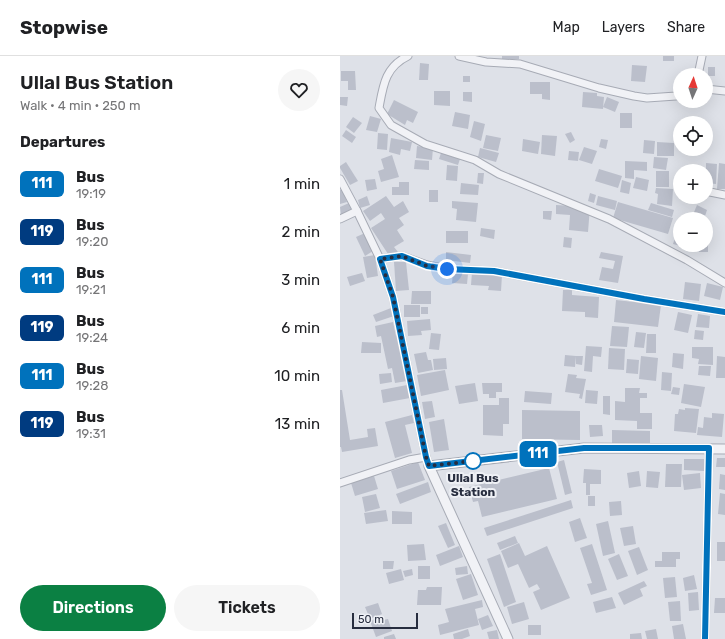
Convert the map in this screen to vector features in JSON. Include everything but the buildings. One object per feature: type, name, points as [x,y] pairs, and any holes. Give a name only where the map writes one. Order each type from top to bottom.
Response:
[{"type":"street","points":[[408,56],[400,60],[387,75],[382,87],[379,108],[391,126],[424,144],[475,160],[499,174],[609,219],[725,283]]},
{"type":"street","points":[[459,56],[486,62],[520,64],[599,88],[634,96],[647,98],[673,96]]},
{"type":"street","points":[[699,68],[702,56]]},
{"type":"street","points":[[713,90],[725,91]]},
{"type":"street","points":[[340,179],[380,259],[393,297],[429,466],[508,639]]},
{"type":"street","points":[[713,193],[725,195]]},
{"type":"street","points":[[340,219],[357,211]]},
{"type":"street","points":[[380,259],[402,256],[427,266],[447,269],[494,271],[644,299],[725,312]]},
{"type":"street","points":[[429,466],[584,448],[725,449]]},
{"type":"street","points":[[705,639],[709,448]]},
{"type":"street","points":[[340,483],[409,460],[426,457]]},
{"type":"bus line","name":"111","points":[[705,639],[709,448],[584,448],[429,466],[393,297],[380,259],[402,256],[427,266],[447,269],[494,271],[644,299],[725,312]]},
{"type":"place","name":"Ullal Bus Station","points":[[473,461]]},
{"type":"route","points":[[447,269],[427,266],[402,256],[380,259],[393,297],[429,466],[473,461]]}]
